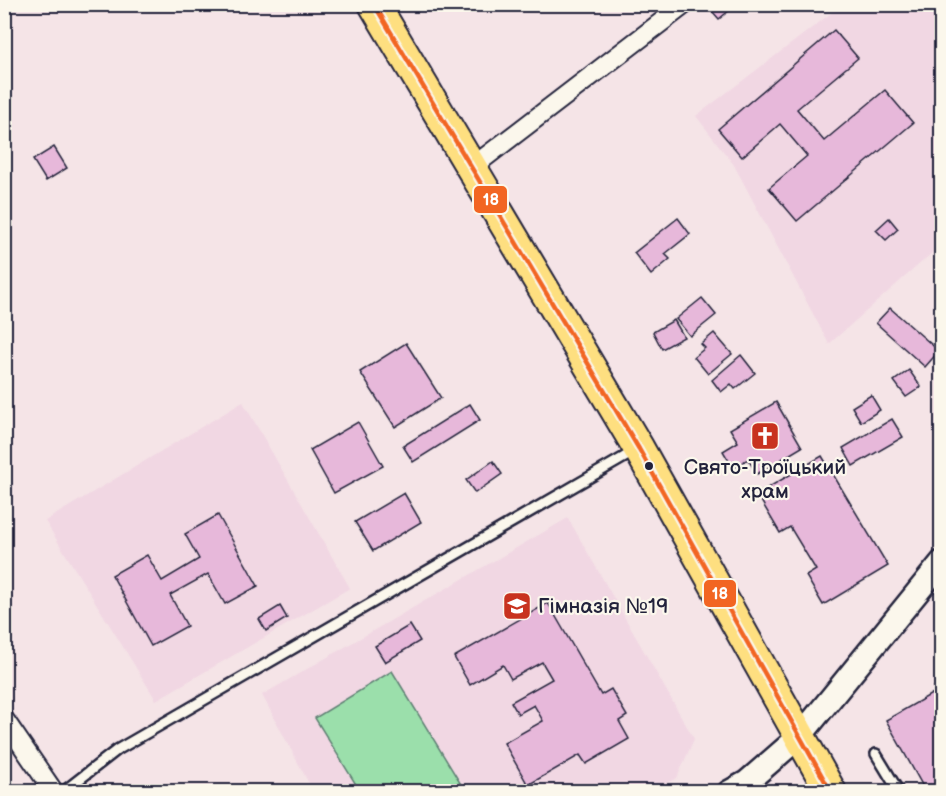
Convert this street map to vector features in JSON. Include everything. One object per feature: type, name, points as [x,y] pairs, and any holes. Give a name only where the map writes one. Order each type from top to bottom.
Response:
[{"type":"highway","points":[[374,4],[639,449],[831,792]]},
{"type":"street","points":[[471,168],[685,4]]},
{"type":"street","points":[[729,792],[747,782],[801,735],[942,562]]},
{"type":"street","points":[[4,718],[54,792]]},
{"type":"lane","points":[[63,792],[117,750],[639,449]]},
{"type":"lane","points":[[876,754],[899,792]]},
{"type":"shaded area","points":[[842,5],[941,5],[941,245],[829,344],[734,165],[696,116]]},
{"type":"shaded area","points":[[243,402],[350,588],[156,700],[45,521]]},
{"type":"shaded area","name":"Гімназія №19","points":[[568,518],[694,739],[677,778],[650,791],[313,791],[262,695]]},
{"type":"green space","points":[[392,671],[465,791],[360,791],[315,718]]},
{"type":"building","points":[[706,4],[737,4],[719,19]]},
{"type":"building","points":[[834,30],[858,58],[797,109],[824,141],[885,90],[913,123],[797,221],[769,188],[807,156],[780,124],[742,157],[718,129]]},
{"type":"building","points":[[54,147],[67,168],[46,181],[33,160]]},
{"type":"building","points":[[678,218],[690,234],[665,254],[670,259],[651,275],[634,253]]},
{"type":"building","points":[[889,218],[898,229],[886,240],[876,230]]},
{"type":"building","points":[[702,298],[716,315],[690,336],[676,319]]},
{"type":"building","points":[[890,308],[939,351],[925,367],[876,323]]},
{"type":"building","points":[[674,320],[684,337],[662,349],[653,332]]},
{"type":"building","points":[[714,333],[732,354],[708,374],[694,357],[705,348],[701,344]]},
{"type":"building","points":[[406,343],[441,398],[395,427],[360,372]]},
{"type":"building","points":[[741,355],[755,373],[735,389],[731,384],[721,392],[712,380]]},
{"type":"building","points":[[909,370],[921,387],[906,397],[894,381]]},
{"type":"building","points":[[871,395],[880,410],[861,422],[852,407]]},
{"type":"building","name":"Свято-Троїцький храм","points":[[776,402],[802,447],[757,474],[748,459],[733,468],[723,451],[738,442],[730,429]]},
{"type":"building","points":[[470,404],[480,420],[413,462],[403,446]]},
{"type":"building","points":[[892,419],[903,437],[853,466],[843,448]]},
{"type":"building","points":[[358,422],[383,466],[334,493],[310,450]]},
{"type":"building","points":[[822,456],[888,566],[823,605],[806,576],[816,570],[790,527],[780,533],[757,494]]},
{"type":"building","points":[[493,461],[502,474],[475,493],[466,480]]},
{"type":"building","points":[[404,493],[421,522],[373,551],[355,522]]},
{"type":"building","points":[[218,515],[258,586],[225,604],[208,574],[170,595],[187,626],[151,646],[112,575],[147,555],[162,581],[199,559],[185,534]]},
{"type":"building","points":[[548,603],[601,695],[611,689],[627,716],[619,721],[629,739],[586,764],[580,755],[528,785],[504,743],[543,721],[534,705],[518,714],[511,702],[552,679],[542,662],[511,679],[503,665],[470,685],[454,657]]},
{"type":"building","points":[[280,606],[287,618],[266,631],[259,619]]},
{"type":"building","points":[[410,625],[420,641],[385,662],[375,646]]},
{"type":"building","points":[[942,683],[942,792],[926,792],[886,720],[937,691],[934,687]]},
{"type":"transit line","name":"18","points":[[374,4],[639,449],[831,792]]},
{"type":"place","name":"Свято-Троїцький храм","points":[[765,436]]},
{"type":"place","name":"Гімназія №19","points":[[517,606]]}]
